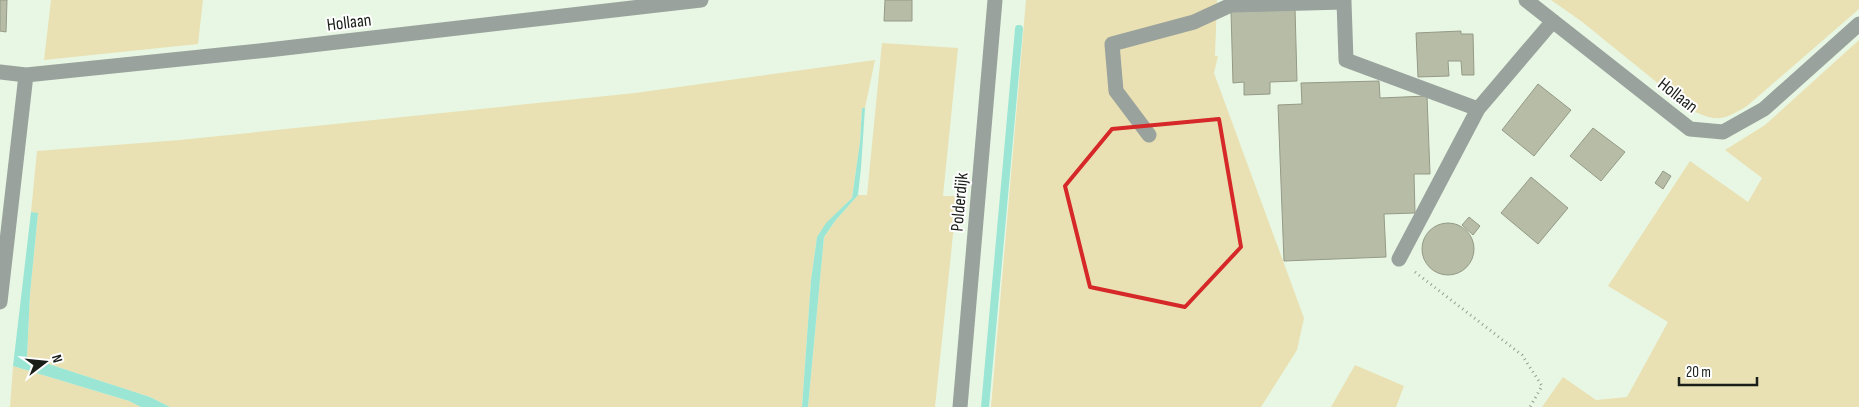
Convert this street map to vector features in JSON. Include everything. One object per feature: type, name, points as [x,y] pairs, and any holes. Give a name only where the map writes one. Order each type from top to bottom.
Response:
[{"type":"street","name":"Hollaan","points":[[0,72],[26,75],[268,50],[701,0]]},
{"type":"street","name":"Polderdijk","points":[[960,407],[995,0]]},
{"type":"street","name":"Hollaan","points":[[1526,0],[1690,129],[1723,132],[1764,109],[1859,24]]},
{"type":"street","points":[[1148,135],[1116,91],[1112,44],[1194,22],[1231,5],[1344,1],[1346,60],[1478,108]]},
{"type":"street","points":[[1399,259],[1478,108],[1553,21]]},
{"type":"street","points":[[0,302],[26,75]]},
{"type":"path","points":[[1399,259],[1522,355],[1542,386],[1530,407]]},
{"type":"highlighted area","points":[[1219,119],[1241,247],[1185,307],[1090,287],[1065,186],[1112,129]]},
{"type":"shaded area","points":[[51,0],[203,0],[198,44],[44,60]]},
{"type":"shaded area","points":[[1026,0],[1217,0],[1215,56],[1218,56],[1214,73],[1304,318],[1297,350],[1261,407],[991,407]]},
{"type":"shaded area","points":[[1551,0],[1859,0],[1859,9],[1747,106],[1731,115],[1714,118],[1691,110],[1581,21]]},
{"type":"shaded area","points":[[1859,40],[1859,407],[1542,407],[1563,377],[1596,400],[1627,397],[1668,322],[1608,286],[1690,161],[1748,202],[1762,178],[1725,150],[1765,125]]},
{"type":"shaded area","points":[[882,43],[958,48],[943,196],[957,196],[935,407],[808,407],[824,237],[835,221],[858,195],[867,195]]},
{"type":"shaded area","points":[[875,60],[865,108],[862,108],[860,142],[852,198],[827,223],[817,237],[811,280],[802,407],[170,407],[150,397],[27,357],[30,294],[38,214],[31,212],[37,151],[180,140],[635,93]]},
{"type":"shaded area","points":[[1355,365],[1404,386],[1396,407],[1331,407]]},
{"type":"shaded area","points":[[13,366],[129,401],[141,407],[10,407]]},
{"type":"water","points":[[862,108],[865,108],[858,195],[835,221],[824,237],[808,407],[802,407],[811,280],[817,237],[826,223],[852,198],[860,142]]},
{"type":"water","points":[[31,212],[38,213],[30,294],[27,357],[150,397],[170,407],[141,407],[129,401],[13,366]]},
{"type":"building","points":[[0,0],[7,0],[6,32],[0,31]]},
{"type":"building","points":[[885,0],[912,0],[912,21],[884,21]]},
{"type":"building","points":[[1295,8],[1297,81],[1270,82],[1270,94],[1244,95],[1244,82],[1233,83],[1231,11]]},
{"type":"building","points":[[1461,31],[1461,34],[1473,34],[1474,75],[1462,75],[1461,61],[1448,61],[1449,76],[1418,77],[1416,33]]},
{"type":"building","points":[[1379,81],[1380,98],[1427,96],[1430,174],[1414,174],[1415,213],[1384,214],[1386,257],[1284,261],[1278,105],[1302,104],[1301,83]]},
{"type":"building","points":[[1538,84],[1571,110],[1534,156],[1502,130]]},
{"type":"building","points":[[1593,128],[1625,152],[1601,181],[1570,156]]},
{"type":"building","points":[[1663,171],[1671,176],[1663,189],[1655,183]]},
{"type":"building","points":[[1531,177],[1568,208],[1538,244],[1501,213]]},
{"type":"building","points":[[1469,217],[1480,226],[1473,235],[1462,225]]},
{"type":"building","points":[[1448,223],[1462,227],[1470,235],[1474,249],[1470,263],[1462,271],[1448,275],[1434,271],[1426,263],[1422,249],[1426,235],[1434,227]]},
{"type":"waterway","points":[[985,407],[1019,29]]}]
